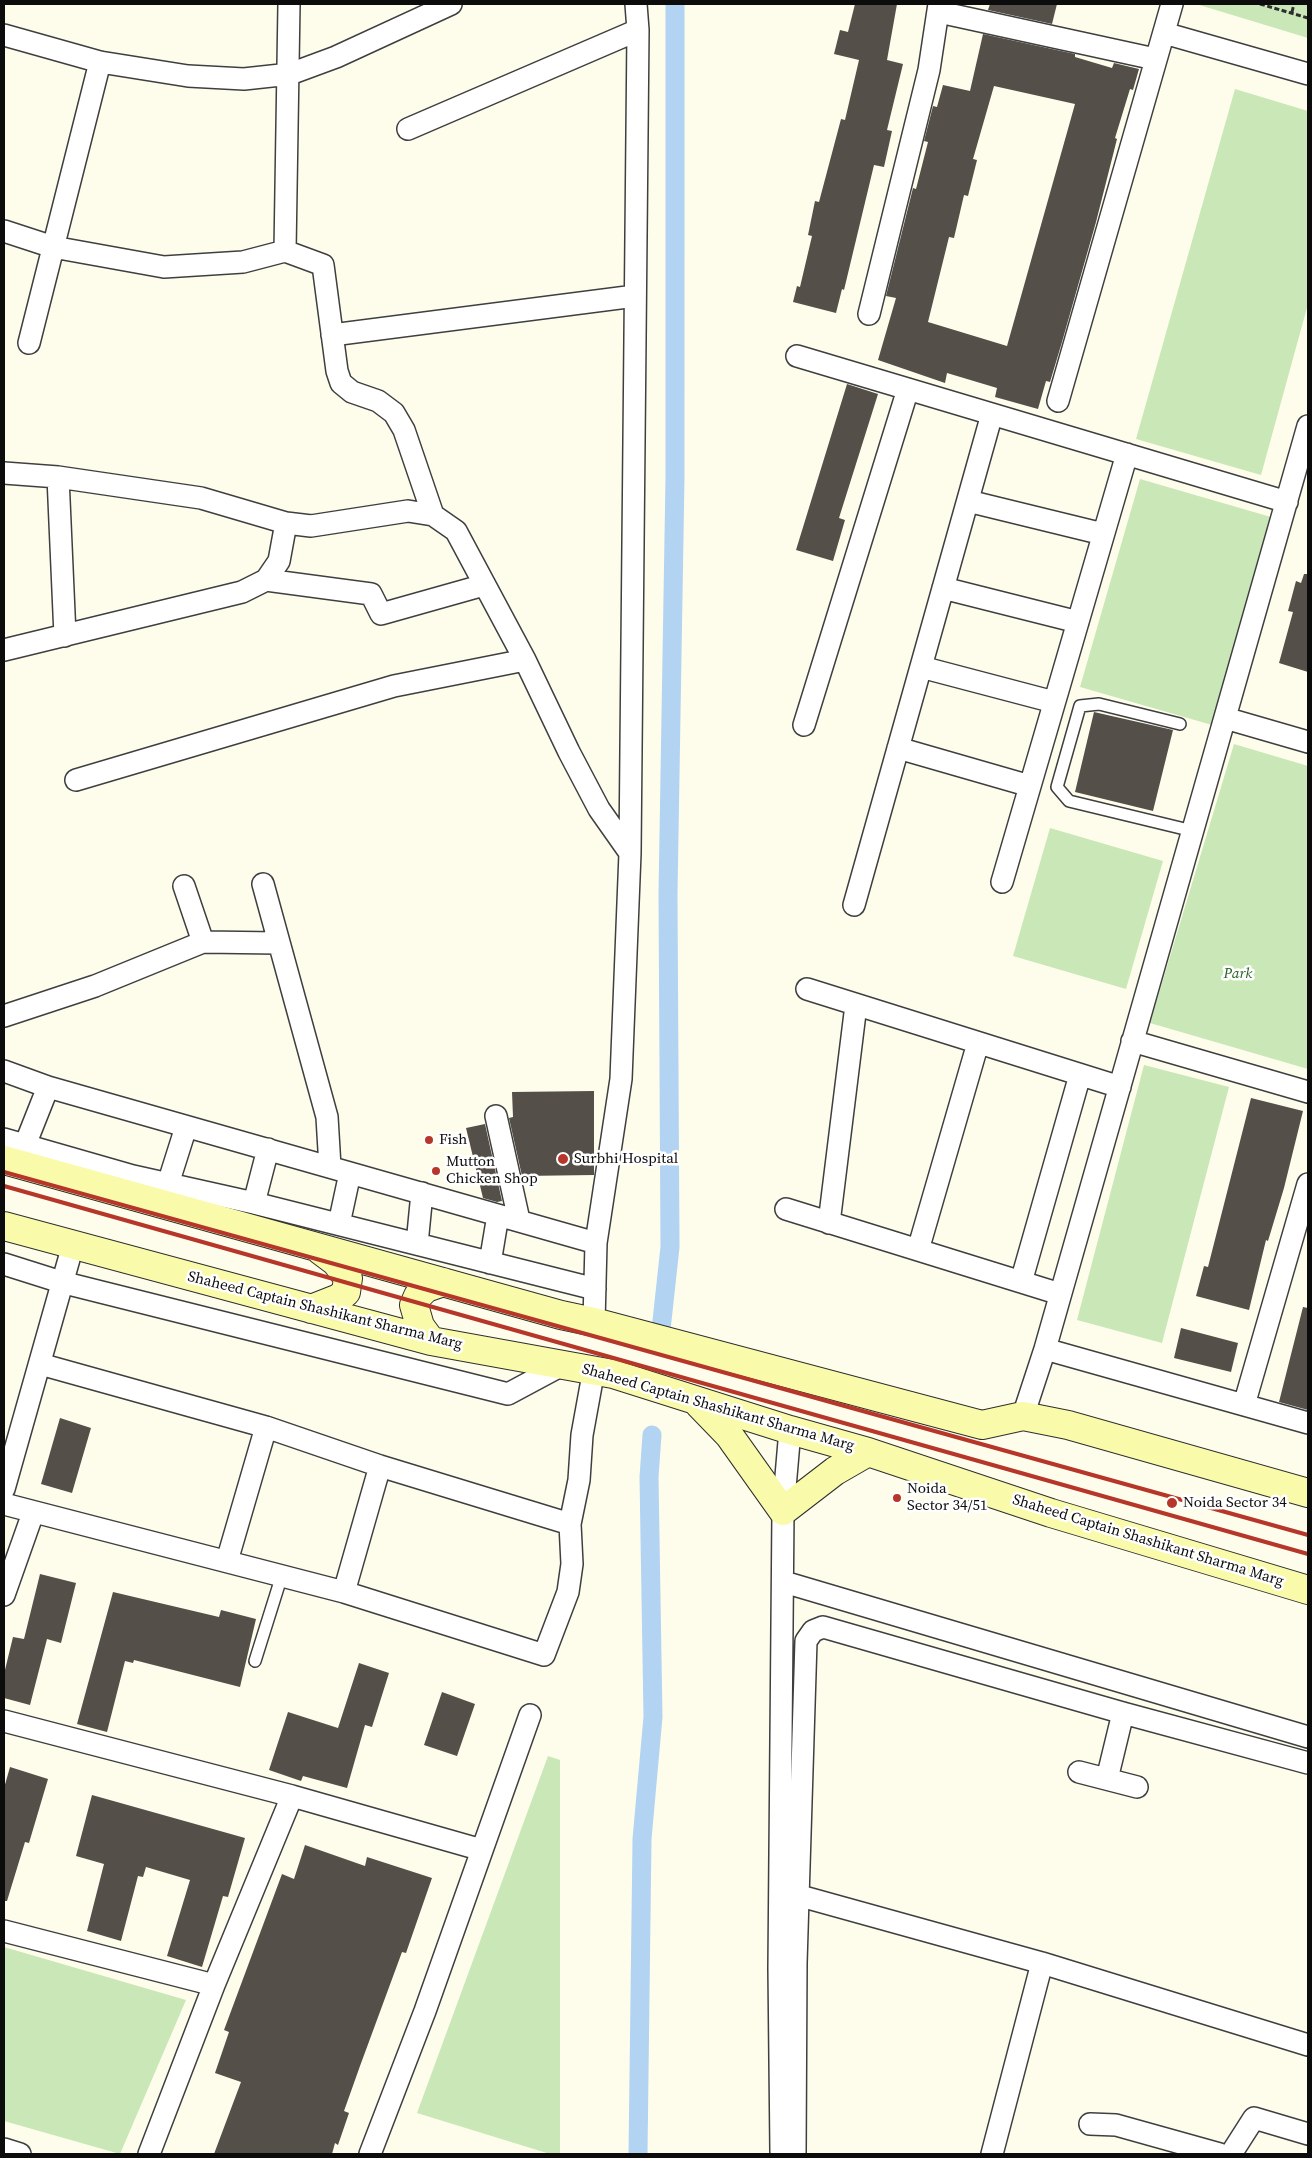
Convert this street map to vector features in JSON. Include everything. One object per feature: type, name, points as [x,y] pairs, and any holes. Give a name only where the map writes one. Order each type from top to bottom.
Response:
[{"type":"main road","points":[[14,1153],[317,1248],[561,1315],[678,1344],[982,1426],[1023,1416],[1068,1425],[1308,1493]]},
{"type":"main road","name":"Shaheed Captain Shashikant Sharma Marg","points":[[4,1226],[432,1341],[603,1372],[868,1452],[1051,1512],[1308,1590]]},
{"type":"main road","points":[[311,1309],[339,1298],[346,1292],[348,1278],[336,1262],[317,1248]]},
{"type":"main road","points":[[432,1341],[420,1326],[414,1305],[418,1296],[426,1288],[443,1282]]},
{"type":"main road","points":[[688,1398],[729,1435],[783,1511],[835,1471],[868,1452]]},
{"type":"street","points":[[285,251],[290,74],[289,4]]},
{"type":"street","points":[[4,35],[100,62],[198,77],[244,79],[290,74],[336,57],[451,4]]},
{"type":"street","points":[[594,1322],[596,1243],[621,1080],[630,853],[638,30],[636,4]]},
{"type":"street","points":[[1058,401],[1172,4]]},
{"type":"street","points":[[869,314],[929,70],[939,8],[1155,59]]},
{"type":"street","points":[[408,129],[638,30]]},
{"type":"street","points":[[1164,33],[1308,74]]},
{"type":"street","points":[[29,343],[100,62]]},
{"type":"street","points":[[4,231],[53,247],[164,267],[243,262],[285,251],[322,265],[337,371],[342,383],[352,392],[378,402],[394,412],[404,430],[433,516]]},
{"type":"street","points":[[332,335],[635,296]]},
{"type":"street","points":[[797,356],[1287,502]]},
{"type":"street","points":[[804,725],[908,389]]},
{"type":"street","points":[[854,905],[992,414]]},
{"type":"street","points":[[1023,1416],[1120,1087],[1308,426]]},
{"type":"street","points":[[1002,882],[1127,454]]},
{"type":"street","points":[[4,473],[58,477],[201,498],[286,523],[311,526],[408,511],[433,516],[456,531],[525,660],[569,752],[599,808],[630,853]]},
{"type":"street","points":[[58,477],[65,636]]},
{"type":"street","points":[[968,501],[1103,534]]},
{"type":"street","points":[[4,650],[242,592],[266,580],[279,561],[286,523]]},
{"type":"street","points":[[266,580],[370,594],[381,614],[484,585]]},
{"type":"street","points":[[943,588],[1078,622]]},
{"type":"street","points":[[76,780],[394,686],[525,660]]},
{"type":"street","points":[[921,667],[1054,702]]},
{"type":"street","points":[[1225,718],[1308,742]]},
{"type":"street","points":[[898,748],[1030,786]]},
{"type":"street","points":[[263,884],[327,1117],[330,1167]]},
{"type":"street","points":[[184,886],[202,942]]},
{"type":"street","points":[[4,1016],[94,986],[202,942],[278,943]]},
{"type":"street","points":[[807,989],[1120,1087]]},
{"type":"street","points":[[830,1223],[856,1005]]},
{"type":"street","points":[[1132,1041],[1308,1092]]},
{"type":"street","points":[[918,1250],[978,1043]]},
{"type":"street","points":[[4,1071],[48,1087],[596,1243]]},
{"type":"street","points":[[1021,1282],[1080,1075]]},
{"type":"street","points":[[14,1153],[48,1087]]},
{"type":"street","points":[[496,1116],[519,1220]]},
{"type":"street","points":[[168,1184],[186,1127]]},
{"type":"street","points":[[4,1139],[14,1153],[134,1176],[254,1203],[595,1289]]},
{"type":"street","points":[[254,1203],[268,1149]]},
{"type":"street","points":[[339,1224],[350,1172]]},
{"type":"street","points":[[1244,1405],[1308,1184]]},
{"type":"street","points":[[417,1244],[422,1193]]},
{"type":"street","points":[[786,1209],[1060,1294]]},
{"type":"street","points":[[490,1263],[498,1215]]},
{"type":"street","points":[[4,1489],[40,1364],[61,1282],[74,1245]]},
{"type":"street","points":[[4,1264],[61,1282],[508,1394],[564,1364]]},
{"type":"street","points":[[1044,1349],[1308,1423]]},
{"type":"street","points":[[40,1364],[266,1427],[380,1466],[570,1524]]},
{"type":"street","points":[[4,1504],[344,1592],[544,1655],[568,1592],[572,1564],[570,1524],[579,1480],[582,1435],[603,1372]]},
{"type":"street","points":[[227,1561],[266,1427]]},
{"type":"street","points":[[790,1430],[783,1511],[789,1892],[796,1963],[795,2154]]},
{"type":"street","points":[[344,1592],[380,1466]]},
{"type":"street","points":[[4,1595],[33,1513]]},
{"type":"street","points":[[784,1582],[1308,1736]]},
{"type":"street","points":[[781,2154],[789,1892],[806,1641],[813,1631],[823,1627],[1122,1713],[1308,1763]]},
{"type":"street","points":[[1107,1779],[1122,1713]]},
{"type":"street","points":[[370,2154],[425,2011],[530,1715]]},
{"type":"street","points":[[4,1721],[292,1796],[482,1850]]},
{"type":"street","points":[[1079,1772],[1136,1787]]},
{"type":"street","points":[[149,2154],[214,1985],[292,1796]]},
{"type":"street","points":[[789,1892],[1042,1963],[1308,2045]]},
{"type":"street","points":[[4,1931],[214,1985]]},
{"type":"street","points":[[992,2154],[1042,1963]]},
{"type":"street","points":[[1231,2154],[1254,2118],[1308,2134]]},
{"type":"street","points":[[1090,2124],[1116,2126],[1220,2154]]},
{"type":"street","points":[[4,2150],[20,2154]]},
{"type":"lane","points":[[1180,724],[1099,704],[1080,706],[1057,787],[1069,801],[1193,831]]},
{"type":"lane","points":[[255,1661],[282,1575]]},
{"type":"path","points":[[1260,4],[1308,18]]},
{"type":"path","points":[[1292,12],[1294,4]]},
{"type":"green space","points":[[1196,4],[1308,4],[1308,38],[1285,31]]},
{"type":"green space","points":[[1235,89],[1308,111],[1308,304],[1261,475],[1136,439]]},
{"type":"green space","points":[[1140,479],[1271,517],[1212,725],[1080,687]]},
{"type":"green space","name":"Park","points":[[1234,744],[1308,766],[1308,1069],[1150,1023]]},
{"type":"green space","points":[[1050,828],[1163,861],[1126,989],[1013,956]]},
{"type":"green space","points":[[1144,1065],[1229,1087],[1162,1343],[1077,1320]]},
{"type":"green space","points":[[548,1756],[560,1760],[560,2154],[550,2154],[417,2113]]},
{"type":"green space","points":[[4,1947],[186,2000],[120,2154],[4,2121]]},
{"type":"building","points":[[855,4],[897,4],[887,60],[903,64],[887,130],[892,131],[884,167],[874,165],[844,290],[842,289],[836,313],[793,302],[797,286],[800,287],[812,236],[808,235],[815,201],[819,202],[841,119],[845,120],[859,60],[834,54],[840,30],[848,32]]},
{"type":"building","points":[[990,4],[1057,4],[1052,24],[988,10]]},
{"type":"building","points":[[983,34],[1075,54],[1075,57],[1112,68],[1114,63],[1139,69],[1133,90],[1130,89],[1115,138],[1117,139],[1096,222],[1062,342],[1050,382],[1046,381],[1038,409],[995,397],[997,388],[947,373],[945,383],[878,360],[896,298],[886,296],[913,188],[916,189],[928,142],[924,141],[933,106],[937,107],[943,85],[970,91]],"holes":[[[994,86],[1075,104],[1007,346],[928,322],[949,237],[954,238],[964,195],[968,196],[977,160],[973,159]]]},
{"type":"building","points":[[847,384],[878,394],[839,518],[845,520],[833,561],[796,550]]},
{"type":"building","points":[[1304,574],[1308,574],[1308,672],[1279,663],[1293,612],[1288,611],[1296,581],[1301,583]]},
{"type":"building","points":[[1094,712],[1173,730],[1153,811],[1075,792]]},
{"type":"building","points":[[594,1091],[594,1175],[522,1176],[509,1118],[513,1117],[512,1092]]},
{"type":"building","points":[[1251,1098],[1303,1111],[1284,1188],[1268,1241],[1266,1240],[1249,1310],[1196,1296],[1204,1266],[1208,1267]]},
{"type":"building","points":[[485,1124],[502,1201],[497,1202],[483,1198],[466,1128]]},
{"type":"building","points":[[1303,1307],[1308,1308],[1308,1410],[1279,1402]]},
{"type":"building","points":[[1181,1328],[1238,1343],[1231,1372],[1174,1358]]},
{"type":"building","points":[[60,1418],[91,1428],[72,1493],[41,1484]]},
{"type":"building","points":[[40,1574],[76,1583],[61,1643],[47,1639],[30,1705],[4,1698],[4,1674],[13,1637],[24,1639]]},
{"type":"building","points":[[113,1592],[219,1617],[221,1610],[256,1619],[240,1687],[134,1660],[133,1663],[125,1661],[107,1732],[77,1724]]},
{"type":"building","points":[[359,1663],[389,1673],[372,1727],[365,1725],[347,1788],[303,1776],[301,1781],[269,1770],[288,1712],[338,1728]]},
{"type":"building","points":[[442,1692],[475,1704],[457,1756],[424,1745]]},
{"type":"building","points":[[10,1767],[48,1779],[29,1843],[25,1842],[7,1901],[4,1901],[4,1788]]},
{"type":"building","points":[[92,1795],[245,1838],[228,1897],[223,1896],[202,1967],[167,1956],[190,1880],[146,1867],[143,1877],[138,1876],[121,1941],[87,1931],[104,1864],[76,1856]]},
{"type":"building","points":[[305,1845],[365,1866],[367,1857],[432,1878],[406,1953],[402,1952],[360,2066],[344,2111],[349,2113],[338,2145],[335,2143],[332,2154],[214,2154],[241,2082],[215,2073],[229,2032],[224,2030],[282,1874],[294,1879]]},
{"type":"waterway","points":[[660,1339],[670,1247],[668,894],[675,477],[675,4]]},
{"type":"waterway","points":[[638,2154],[642,1839],[653,1717],[649,1477],[652,1435]]},
{"type":"railway","points":[[4,1172],[1308,1535]]},
{"type":"railway","points":[[4,1186],[1308,1554]]},
{"type":"place","name":"Fish","points":[[429,1140]]},
{"type":"place","name":"Surbhi Hospital","points":[[563,1159]]},
{"type":"place","name":"Mutton Chicken Shop","points":[[436,1171]]},
{"type":"place","name":"Noida Sector 34/51","points":[[897,1498]]},
{"type":"place","name":"Noida Sector 34","points":[[1172,1503]]}]
